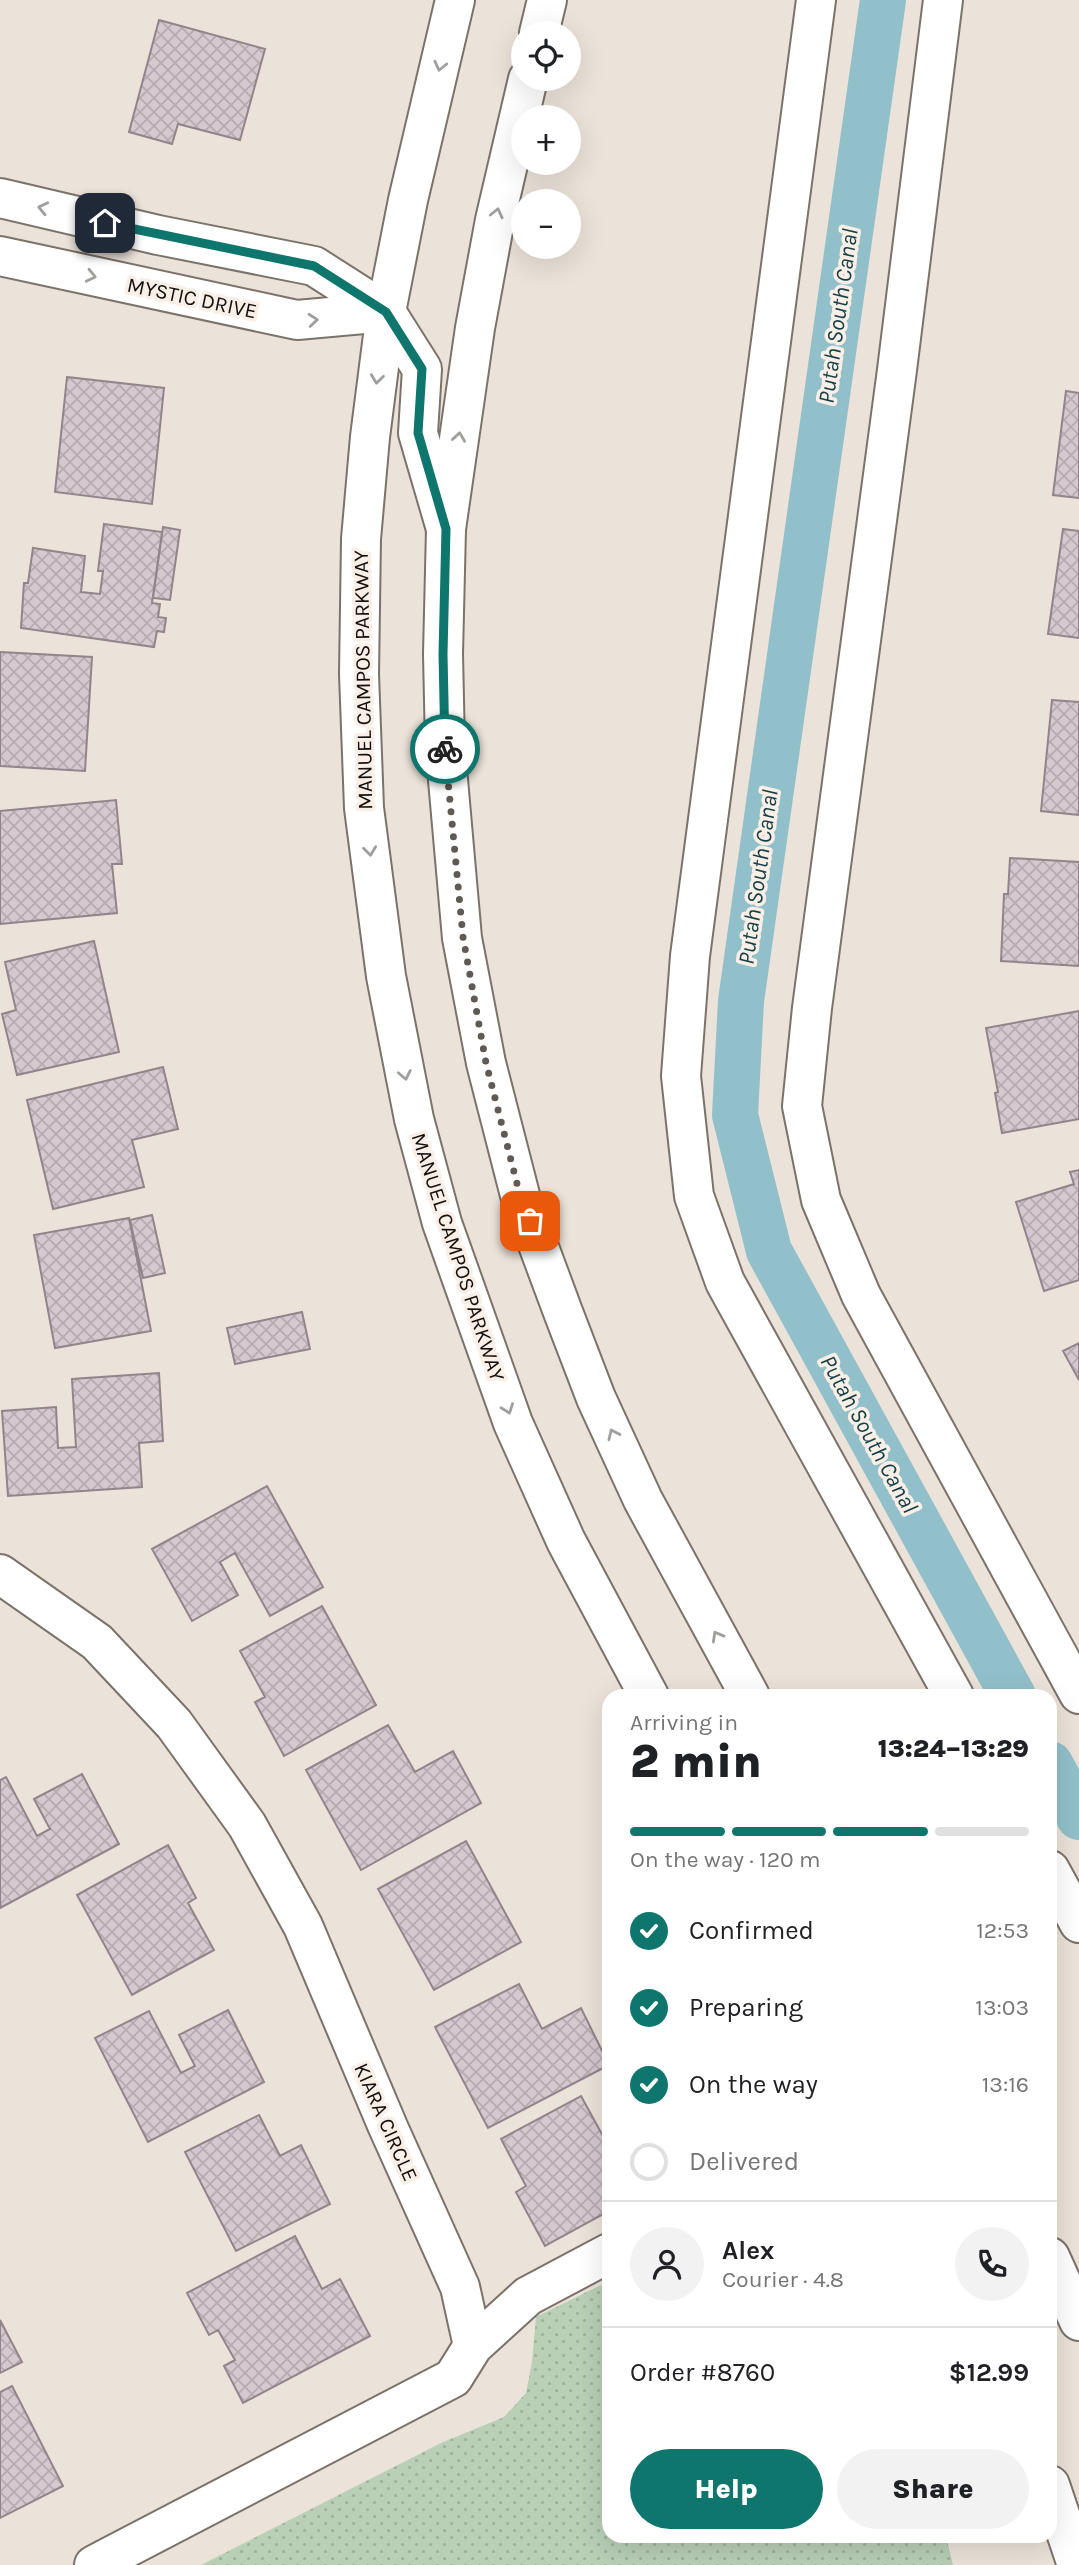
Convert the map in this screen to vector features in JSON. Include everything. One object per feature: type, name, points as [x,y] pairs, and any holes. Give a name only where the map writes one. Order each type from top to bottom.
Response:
[{"type":"main road","name":"MANUEL CAMPOS PARKWAY","points":[[456,0],[408,200],[386,312],[361,539],[359,674],[364,808],[386,976],[414,1119],[442,1223],[478,1331],[513,1423],[566,1541],[645,1689]]},
{"type":"main road","points":[[542,21],[547,0]]},
{"type":"main road","points":[[816,0],[690,956],[681,1076],[694,1196],[725,1282],[950,1689]]},
{"type":"main road","points":[[943,0],[812,1008],[802,1106],[821,1200],[861,1295],[1079,1694]]},
{"type":"main road","points":[[525,91],[495,220],[475,328],[446,529],[443,654],[445,746],[463,937],[486,1063],[521,1199],[596,1398],[643,1500],[746,1689]]},
{"type":"main road","points":[[0,198],[158,235],[314,266],[386,312],[422,369],[418,433],[446,529]]},
{"type":"main road","name":"MYSTIC DRIVE","points":[[0,256],[297,320],[386,312]]},
{"type":"main road","name":"KIARA CIRCLE","points":[[0,1574],[97,1642],[174,1724],[247,1825],[303,1926],[388,2127],[460,2287],[473,2346]]},
{"type":"main road","points":[[1057,1883],[1079,1923]]},
{"type":"main road","points":[[94,2565],[453,2378],[473,2346],[528,2296],[602,2257]]},
{"type":"main road","points":[[1057,2272],[1079,2321]]},
{"type":"main road","points":[[1057,2507],[1076,2565]]},
{"type":"green space","points":[[602,2284],[602,2543],[948,2543],[953,2565],[201,2565],[441,2443],[504,2417],[526,2393],[536,2317]]},
{"type":"building","points":[[159,20],[265,49],[240,140],[178,124],[172,144],[129,132]]},
{"type":"building","points":[[67,377],[164,388],[152,504],[55,492]]},
{"type":"building","points":[[1066,391],[1079,393],[1079,498],[1053,495]]},
{"type":"building","points":[[104,524],[162,532],[152,603],[160,604],[158,617],[166,618],[164,632],[157,631],[154,647],[21,628],[24,583],[28,583],[33,548],[85,556],[81,592],[100,594],[103,571],[98,571]]},
{"type":"building","points":[[163,527],[180,530],[170,600],[153,598]]},
{"type":"building","points":[[1063,529],[1079,531],[1079,638],[1048,634]]},
{"type":"building","points":[[0,652],[92,657],[85,771],[0,766]]},
{"type":"building","points":[[1052,700],[1079,702],[1079,815],[1041,811]]},
{"type":"building","points":[[116,800],[122,864],[112,864],[117,913],[0,924],[0,811]]},
{"type":"building","points":[[1010,858],[1079,862],[1079,966],[1001,961],[1004,894],[1008,894]]},
{"type":"building","points":[[94,941],[119,1052],[17,1075],[2,1014],[16,1010],[5,962]]},
{"type":"building","points":[[1079,1011],[1079,1119],[1002,1133],[995,1093],[998,1092],[986,1028]]},
{"type":"building","points":[[163,1067],[178,1129],[132,1140],[144,1187],[53,1209],[27,1100]]},
{"type":"building","points":[[1079,1170],[1079,1280],[1044,1291],[1016,1202],[1074,1184],[1070,1172]]},
{"type":"building","points":[[152,1215],[165,1273],[143,1278],[130,1220]]},
{"type":"building","points":[[129,1218],[151,1331],[55,1348],[34,1235]]},
{"type":"building","points":[[302,1312],[310,1349],[235,1364],[227,1328]]},
{"type":"building","points":[[1079,1343],[1079,1380],[1063,1351]]},
{"type":"building","points":[[159,1373],[163,1441],[139,1443],[142,1487],[8,1496],[2,1411],[56,1407],[58,1448],[76,1447],[72,1379]]},
{"type":"building","points":[[267,1486],[323,1587],[270,1616],[235,1553],[220,1562],[238,1595],[192,1621],[152,1549]]},
{"type":"building","points":[[322,1606],[376,1705],[284,1756],[255,1702],[265,1697],[240,1651]]},
{"type":"building","points":[[388,1725],[415,1772],[453,1751],[481,1803],[361,1870],[306,1770]]},
{"type":"building","points":[[82,1774],[119,1844],[0,1908],[0,1780],[6,1777],[37,1836],[50,1829],[34,1799]]},
{"type":"building","points":[[466,1841],[521,1942],[434,1990],[378,1889]]},
{"type":"building","points":[[168,1845],[196,1898],[188,1903],[214,1950],[132,1995],[77,1895]]},
{"type":"building","points":[[519,1984],[542,2029],[581,2008],[602,2051],[602,2069],[488,2128],[435,2027]]},
{"type":"building","points":[[228,2010],[264,2082],[148,2142],[95,2038],[149,2011],[181,2073],[195,2066],[179,2035]]},
{"type":"building","points":[[581,2096],[602,2134],[602,2215],[545,2246],[516,2192],[526,2186],[501,2139]]},
{"type":"building","points":[[259,2115],[280,2156],[301,2145],[330,2204],[236,2251],[185,2152]]},
{"type":"building","points":[[295,2236],[322,2289],[340,2279],[370,2336],[243,2403],[224,2366],[235,2360],[218,2330],[209,2335],[187,2293]]},
{"type":"building","points":[[0,2320],[22,2362],[0,2373]]},
{"type":"building","points":[[12,2386],[63,2486],[0,2518],[0,2392]]},
{"type":"waterway","name":"Putah South Canal","points":[[883,0],[741,1001],[735,1115],[769,1251],[1009,1689]]},
{"type":"waterway","name":"Putah South Canal","points":[[1057,1777],[1079,1817]]},
{"type":"way so far","points":[[445,749],[463,937],[486,1063],[521,1199],[530,1221]]},
{"type":"route","points":[[105,223],[314,266],[386,312],[422,369],[418,433],[446,529],[443,654],[445,749]]}]
